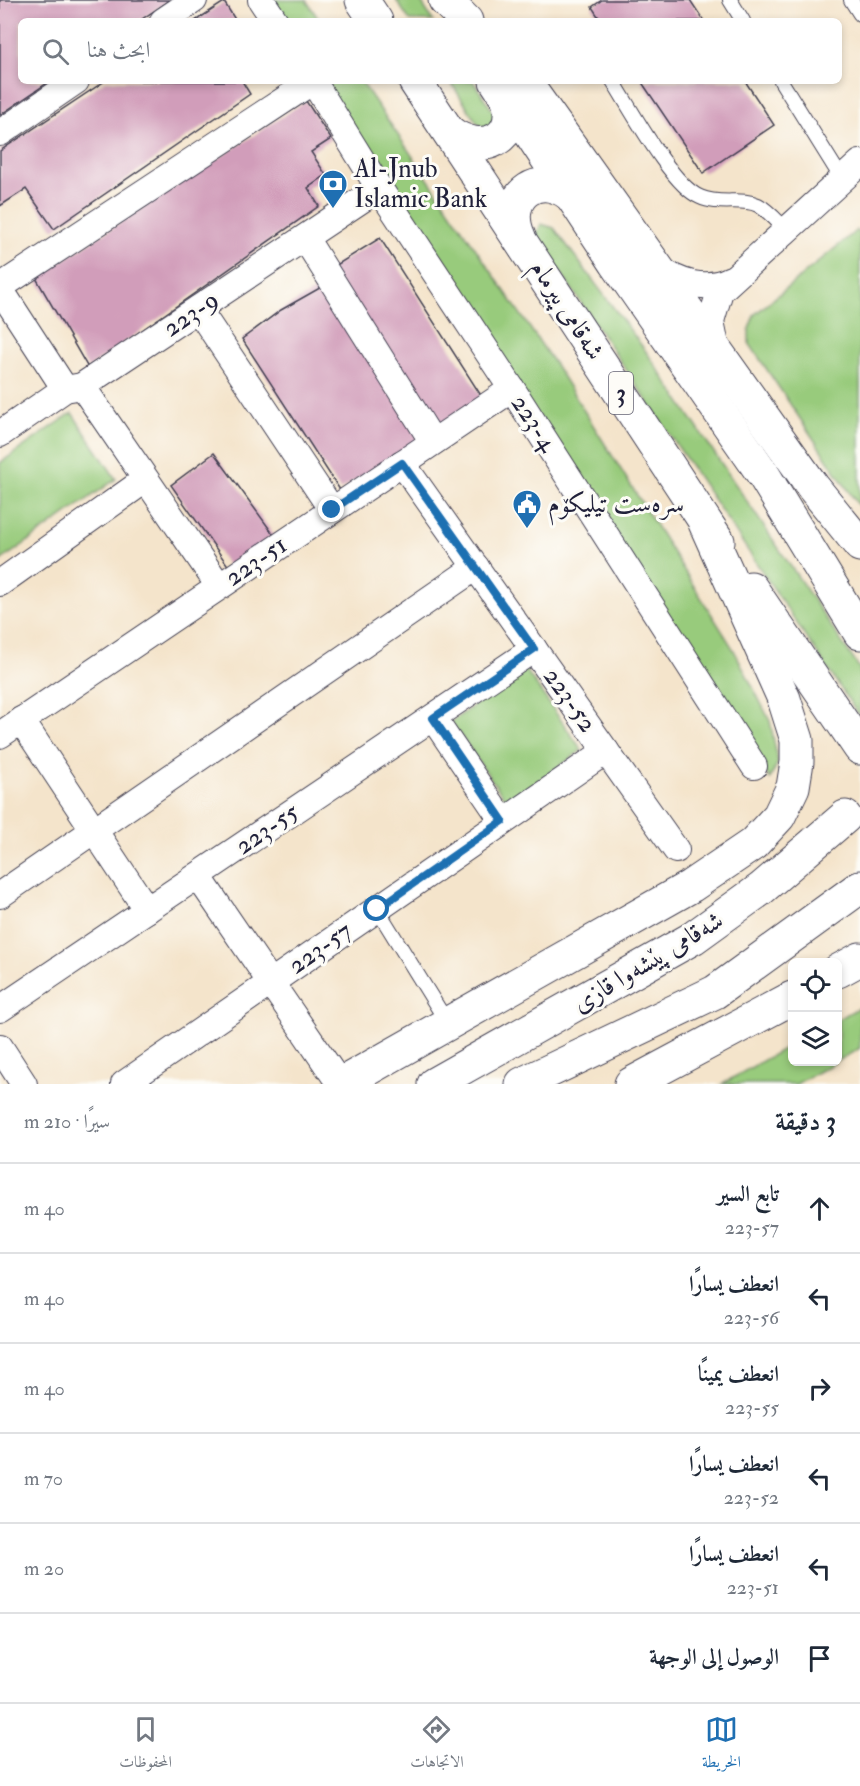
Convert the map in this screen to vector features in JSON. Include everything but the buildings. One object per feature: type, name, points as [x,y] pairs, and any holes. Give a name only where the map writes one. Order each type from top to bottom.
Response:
[{"type":"highway","points":[[362,0],[374,18]]},
{"type":"highway","points":[[443,0],[454,18]]},
{"type":"highway","points":[[443,0],[463,18]]},
{"type":"highway","name":"شەقامی پیرمام","points":[[417,84],[705,523],[860,748]]},
{"type":"highway","points":[[449,132],[462,142],[472,145],[483,145],[498,138],[509,121],[509,86]]},
{"type":"highway","points":[[509,86],[616,263],[763,474],[860,633]]},
{"type":"highway","points":[[509,86],[653,264],[813,487],[860,545]]},
{"type":"highway","points":[[519,237],[513,219],[514,208],[530,188],[541,184],[556,186],[576,200]]},
{"type":"highway","points":[[340,1084],[640,917],[723,866],[767,831],[787,802],[797,762],[797,740],[784,699],[705,523]]},
{"type":"highway","name":"شەقامی پێشەوا قازی","points":[[434,1084],[693,938],[761,889],[845,817]]},
{"type":"highway","name":"شەقامی پێشەوا قازی","points":[[522,1084],[715,992],[860,887]]},
{"type":"highway","points":[[842,969],[860,960]]},
{"type":"highway","points":[[631,1084],[788,1000]]},
{"type":"street","points":[[167,18],[194,0]]},
{"type":"street","points":[[261,0],[273,18]]},
{"type":"street","points":[[0,133],[72,84]]},
{"type":"street","points":[[219,586],[145,480],[2,297],[309,84]]},
{"type":"street","name":"223-4","points":[[315,84],[379,188],[512,389],[754,766]]},
{"type":"street","points":[[718,354],[712,338],[711,321],[715,300],[731,279],[851,171]]},
{"type":"street","name":"223-9","points":[[0,434],[198,309],[379,188]]},
{"type":"street","points":[[305,238],[432,442]]},
{"type":"street","points":[[653,264],[669,276],[705,286],[718,286],[731,279]]},
{"type":"street","points":[[198,309],[332,510]]},
{"type":"street","name":"223-51","points":[[0,735],[512,389]]},
{"type":"street","name":"223-52","points":[[402,463],[676,850]]},
{"type":"street","points":[[0,583],[145,480]]},
{"type":"street","points":[[0,896],[476,567]]},
{"type":"street","name":"223-55","points":[[0,1009],[534,649]]},
{"type":"street","points":[[433,718],[503,821]]},
{"type":"street","points":[[21,720],[147,910]]},
{"type":"street","name":"223-57","points":[[124,1084],[606,751]]},
{"type":"street","points":[[198,876],[340,1084]]},
{"type":"street","points":[[0,1047],[24,1084]]},
{"type":"lane","points":[[730,0],[741,18]]},
{"type":"lane","points":[[851,0],[860,14]]},
{"type":"lane","points":[[615,84],[680,183],[698,197],[719,203],[758,205],[786,230]]},
{"type":"lane","points":[[783,84],[851,171]]},
{"type":"lane","points":[[377,909],[448,1024]]},
{"type":"green space","points":[[270,0],[306,0],[318,18],[282,18]]},
{"type":"green space","points":[[396,0],[420,0],[431,18],[408,18]]},
{"type":"green space","points":[[325,84],[363,84],[556,366],[734,650],[770,721],[778,762],[770,779],[506,379]]},
{"type":"green space","points":[[452,84],[475,84],[498,119],[489,132],[477,123]]},
{"type":"green space","points":[[541,224],[554,228],[645,350],[860,669],[860,717],[536,236]]},
{"type":"green space","points":[[857,230],[860,234],[860,508],[749,343],[749,329],[754,315]]},
{"type":"green space","points":[[72,413],[116,479],[0,561],[0,463]]},
{"type":"green space","points":[[525,669],[582,750],[508,803],[451,722]]},
{"type":"green space","points":[[860,1007],[860,1048],[842,1059],[842,1017]]},
{"type":"green space","points":[[788,1046],[788,1066],[829,1066],[796,1084],[722,1084]]},
{"type":"place","name":"Al-Jnub Islamic Bank","points":[[333,210]]},
{"type":"place","name":"سره‌ست تیلیکۆم","points":[[527,530]]},
{"type":"route","points":[[332,510],[402,463],[534,649],[433,718],[503,821],[377,909]]}]
